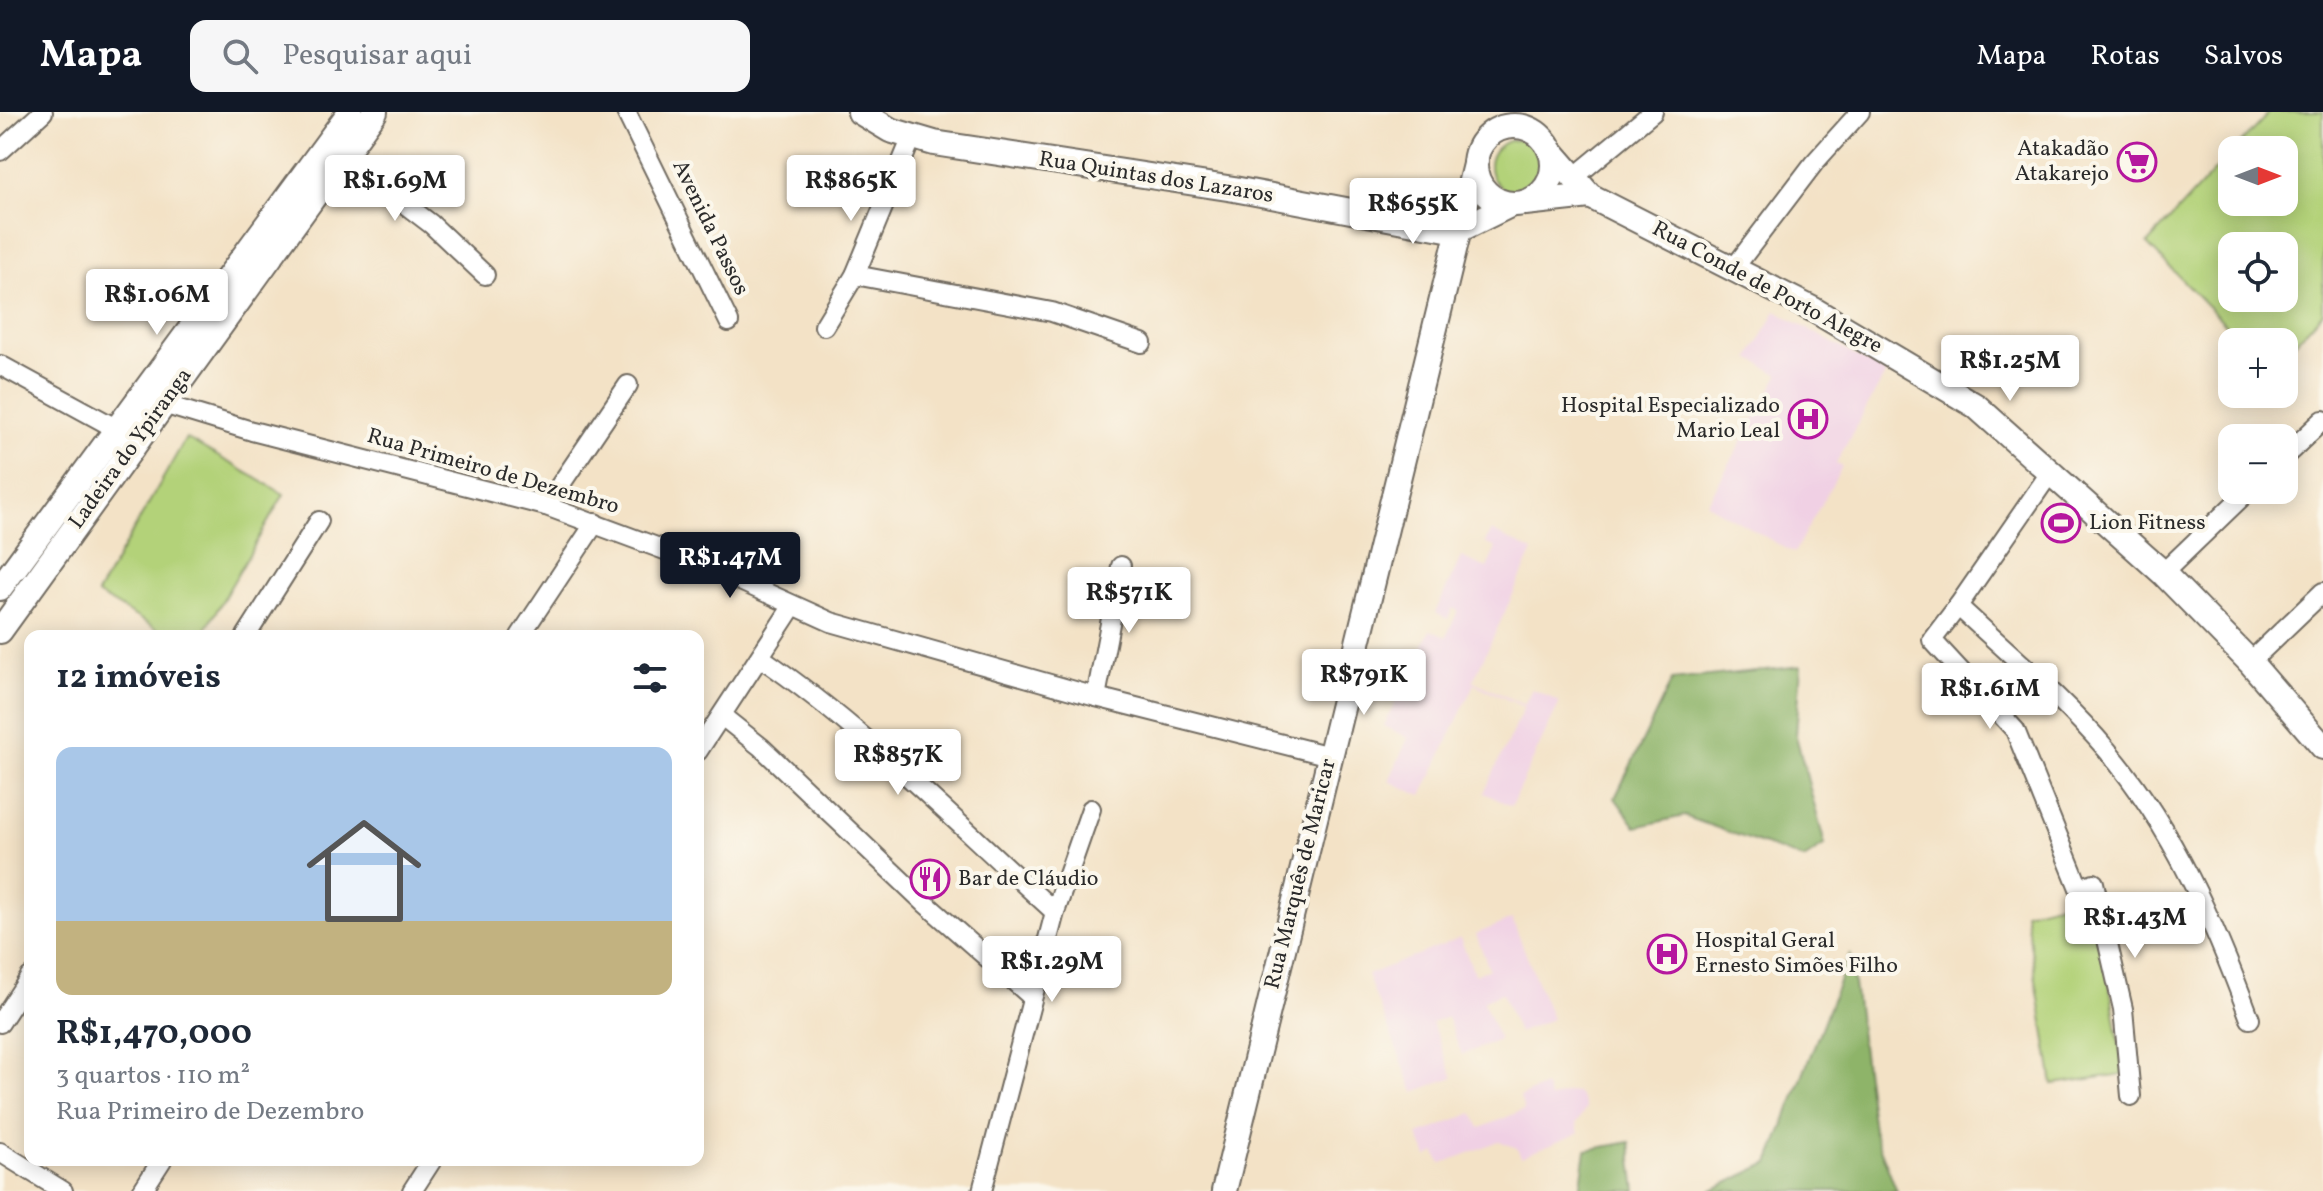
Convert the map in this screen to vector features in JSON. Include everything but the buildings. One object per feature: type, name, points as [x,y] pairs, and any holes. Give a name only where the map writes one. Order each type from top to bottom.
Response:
[{"type":"main road","name":"Ladeira do Ypiranga","points":[[335,150],[350,112]]},
{"type":"main road","name":"Ladeira do Ypiranga","points":[[0,631],[153,401],[335,150],[375,112]]},
{"type":"main road","name":"Rua Quintas dos Lazaros","points":[[860,112],[890,130],[912,137],[1234,189],[1457,231]]},
{"type":"main road","name":"Rua Marquês de Maricar","points":[[1224,1191],[1488,112]]},
{"type":"main road","name":"Rua Conde de Porto Alegre","points":[[1529,112],[1548,146],[1581,188],[1874,343],[1976,406],[2052,470],[2163,573],[2250,662],[2323,747]]},
{"type":"main road","points":[[1515,126],[1527,128],[1548,146],[1553,161],[1548,184],[1531,200],[1502,202],[1484,190],[1479,181],[1477,155],[1493,132],[1515,126]]},
{"type":"main road","points":[[1457,231],[1516,203],[1581,188]]},
{"type":"main road","name":"Ladeira do Ypiranga","points":[[0,588],[129,435]]},
{"type":"street","points":[[0,151],[43,112]]},
{"type":"street","name":"Avenida Passos","points":[[626,112],[729,322]]},
{"type":"street","points":[[1581,188],[1653,112]]},
{"type":"street","points":[[1734,268],[1814,163],[1860,112]]},
{"type":"street","points":[[824,326],[855,275],[912,137]]},
{"type":"street","points":[[335,150],[431,224],[485,275]]},
{"type":"street","points":[[855,275],[1052,312],[1142,343]]},
{"type":"street","points":[[0,365],[129,435]]},
{"type":"street","points":[[546,506],[628,385]]},
{"type":"street","name":"Rua Primeiro de Dezembro","points":[[153,401],[252,431],[546,506],[705,565],[792,607],[831,622],[1096,697],[1330,756]]},
{"type":"street","points":[[2298,444],[2323,420]]},
{"type":"street","points":[[2052,470],[1932,640],[2015,730],[2079,888],[2094,883],[2106,922],[2123,1009],[2131,1096]]},
{"type":"street","points":[[2163,573],[2234,504]]},
{"type":"street","points":[[250,630],[319,521]]},
{"type":"street","points":[[524,630],[595,523]]},
{"type":"street","points":[[1096,697],[1121,566]]},
{"type":"street","points":[[2250,662],[2323,592]]},
{"type":"street","points":[[1958,606],[2085,725],[2131,782],[2190,878],[2228,959],[2250,1019]]},
{"type":"street","points":[[704,742],[792,607]]},
{"type":"street","points":[[760,657],[852,724],[929,799],[1055,912]]},
{"type":"street","points":[[722,716],[761,747],[926,904],[1032,997]]},
{"type":"street","points":[[982,1191],[1055,912],[1081,845],[1091,809]]},
{"type":"street","points":[[0,1023],[24,986]]},
{"type":"street","points":[[0,1152],[63,1191]]},
{"type":"street","points":[[142,1191],[158,1166]]},
{"type":"street","points":[[412,1191],[428,1166]]},
{"type":"shaded area","name":"Hospital Especializado Mario Leal","points":[[1776,311],[1886,373],[1836,463],[1842,467],[1794,553],[1707,504],[1779,375],[1750,358]]},
{"type":"shaded area","points":[[1491,531],[1533,551],[1473,681],[1524,705],[1532,689],[1560,702],[1511,806],[1484,793],[1524,707],[1474,684],[1422,796],[1389,781],[1408,738],[1384,726],[1399,694],[1412,700],[1417,689],[1405,683],[1430,630],[1446,637],[1458,611],[1453,608],[1448,619],[1435,613],[1461,557],[1487,568],[1496,548],[1485,543]]},
{"type":"shaded area","points":[[1512,919],[1552,1019],[1518,1033],[1502,993],[1483,1001],[1499,1040],[1462,1055],[1447,1017],[1432,1023],[1453,1077],[1414,1092],[1367,975],[1460,938],[1475,975],[1489,969],[1476,934]]},
{"type":"shaded area","points":[[1545,1086],[1550,1099],[1568,1092],[1577,1093],[1582,1099],[1586,1108],[1576,1124],[1579,1133],[1521,1157],[1517,1148],[1499,1141],[1441,1164],[1436,1153],[1427,1157],[1418,1135],[1473,1113],[1480,1128],[1524,1110],[1520,1097]]},
{"type":"green space","points":[[2270,112],[2323,112],[2323,312],[2298,340],[2298,328],[2229,328],[2147,244],[2218,167],[2218,216],[2298,216],[2298,136],[2247,136]]},
{"type":"green space","points":[[1516,140],[1534,148],[1542,166],[1534,184],[1516,192],[1498,184],[1490,166],[1498,148]]},
{"type":"green space","points":[[186,438],[284,494],[205,630],[159,630],[97,594]]},
{"type":"green space","points":[[1801,666],[1796,736],[1825,845],[1804,859],[1684,816],[1636,827],[1615,798],[1672,680]]},
{"type":"green space","points":[[2095,894],[2124,1074],[2053,1084],[2025,912]]},
{"type":"green space","points":[[1850,953],[1873,1130],[1897,1191],[1710,1191],[1769,1163]]},
{"type":"green space","points":[[1630,1142],[1636,1191],[1580,1191],[1586,1150]]},
{"type":"place","name":"Atakadão Atakarejo","points":[[2137,162]]},
{"type":"place","name":"Hospital Especializado Mario Leal","points":[[1808,419]]},
{"type":"place","name":"Lion Fitness","points":[[2061,523]]},
{"type":"place","name":"Bar de Cláudio","points":[[930,879]]},
{"type":"place","name":"Hospital Geral Ernesto Simões Filho","points":[[1667,954]]}]
